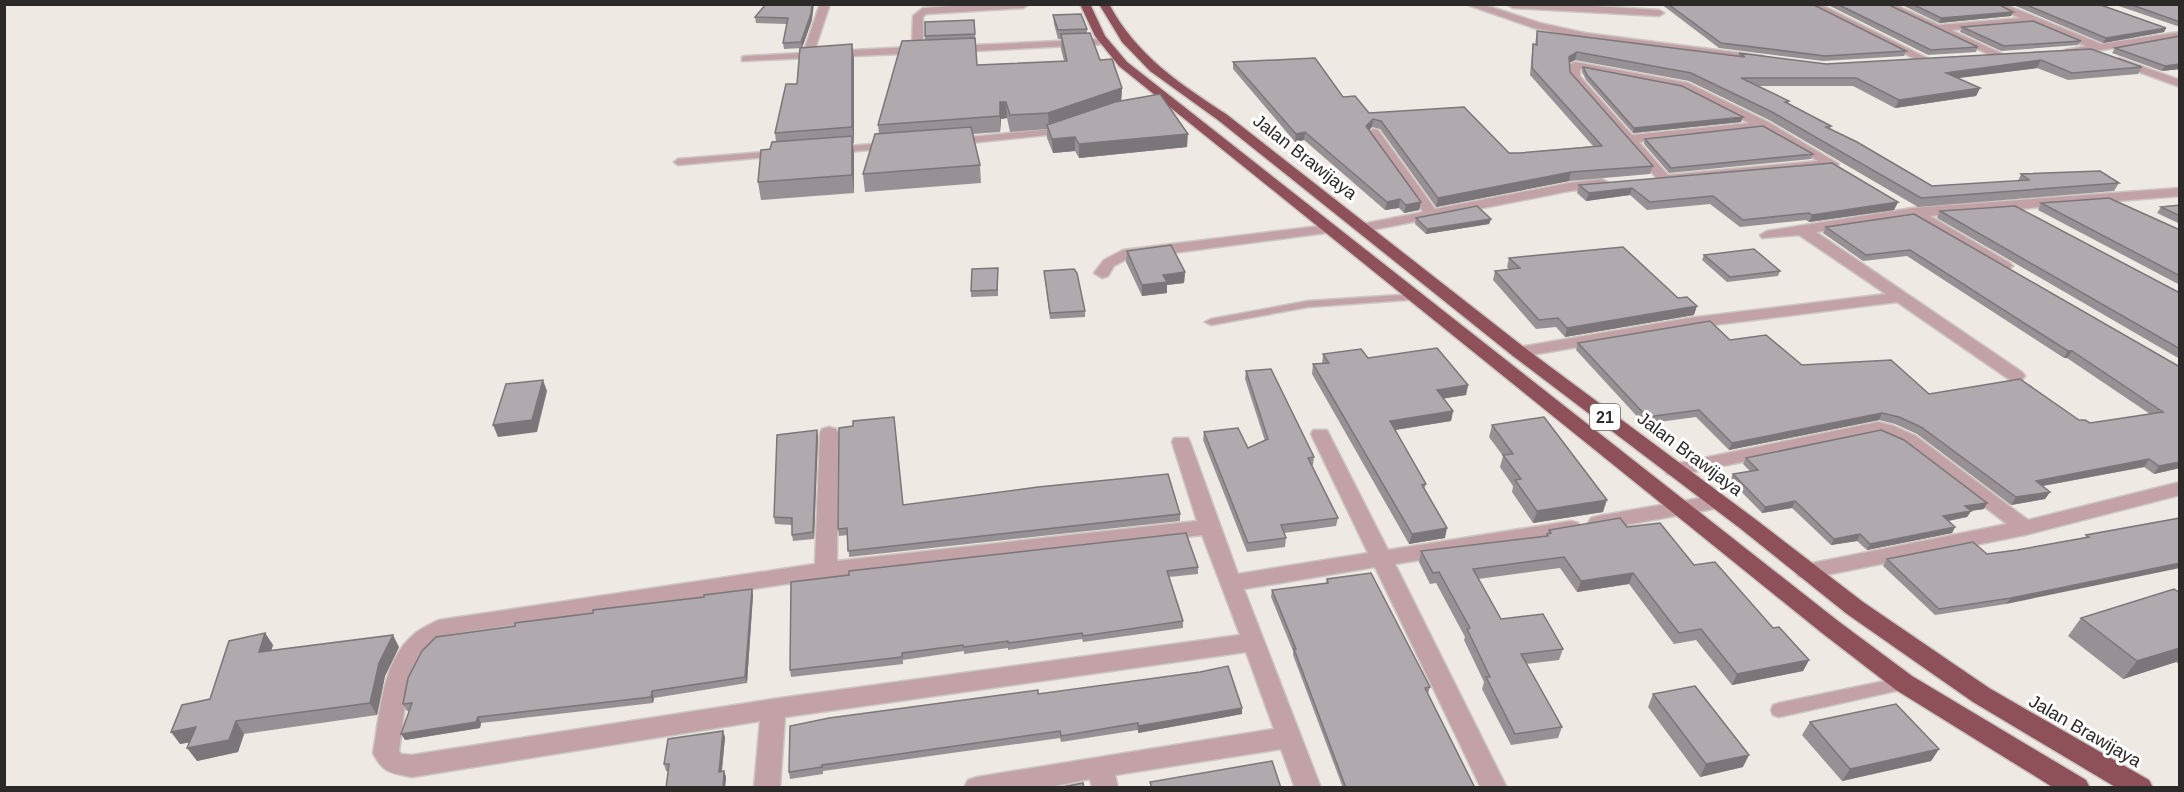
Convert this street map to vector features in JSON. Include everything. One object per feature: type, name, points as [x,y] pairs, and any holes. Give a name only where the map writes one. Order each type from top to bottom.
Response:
[{"type":"highway","name":"21","points":[[1084,4],[1102,42],[1161,100],[1311,212],[1328,229],[1632,469],[1765,578],[1904,683],[2077,788]]},
{"type":"highway","name":"Jalan Brawijaya","points":[[1104,4],[1122,37],[1151,66],[1222,117],[1332,207],[1806,571],[1903,643],[1981,695],[2140,788]]},
{"type":"highway","points":[[1311,212],[1332,207]]},
{"type":"highway","points":[[1632,469],[1667,465]]},
{"type":"street","points":[[807,56],[825,4]]},
{"type":"street","points":[[1470,4],[1553,30],[1580,51],[1676,82],[1764,125],[1837,167],[1643,180]]},
{"type":"street","points":[[1811,4],[1933,61],[1904,63]]},
{"type":"street","points":[[1885,4],[2007,57],[1980,58]]},
{"type":"street","points":[[1994,4],[2180,84]]},
{"type":"street","points":[[917,51],[918,16],[923,11],[1023,5]]},
{"type":"street","points":[[1513,5],[1659,12]]},
{"type":"street","points":[[1552,8],[1553,30]]},
{"type":"street","points":[[1937,28],[2032,20]]},
{"type":"street","points":[[2053,54],[2096,49],[2175,30]]},
{"type":"street","points":[[747,59],[1102,42]]},
{"type":"street","points":[[1580,51],[1770,60]]},
{"type":"street","points":[[1580,51],[1574,76],[1665,179]]},
{"type":"street","points":[[1629,139],[1764,125]]},
{"type":"street","points":[[1373,133],[1432,214]]},
{"type":"street","points":[[1362,228],[1569,187],[1620,182]]},
{"type":"street","points":[[1767,235],[1915,213],[2180,192]]},
{"type":"street","points":[[2111,199],[2131,209]]},
{"type":"street","points":[[1896,202],[2017,273]]},
{"type":"street","points":[[2012,205],[2033,216]]},
{"type":"street","points":[[1102,273],[1109,262],[1123,255],[1328,229]]},
{"type":"street","points":[[1804,231],[2016,376]]},
{"type":"street","points":[[1519,352],[1689,323],[1900,297]]},
{"type":"street","points":[[1667,465],[1878,428],[1909,440],[2025,528]]},
{"type":"street","points":[[826,570],[829,433]]},
{"type":"street","points":[[1320,434],[1494,788]]},
{"type":"street","points":[[1181,442],[1209,527],[1308,788]]},
{"type":"street","points":[[1806,571],[2025,528],[2180,488]]},
{"type":"street","points":[[1232,583],[1682,510],[1717,502]]},
{"type":"street","points":[[1209,527],[826,570],[447,626],[429,634],[414,648],[403,669],[386,753],[394,763],[412,766],[772,708],[1254,642]]},
{"type":"street","points":[[767,788],[772,708]]},
{"type":"street","points":[[977,788],[1103,777],[1289,737]]},
{"type":"lane","points":[[945,142],[1050,133],[1072,127]]},
{"type":"lane","points":[[829,150],[898,145]]},
{"type":"lane","points":[[678,162],[782,154]]},
{"type":"lane","points":[[1211,322],[1308,304],[1416,297]]},
{"type":"lane","points":[[1779,710],[1904,683]]},
{"type":"building","points":[[766,4],[812,4],[811,14],[801,42],[783,43],[788,18],[755,17]]},
{"type":"building","points":[[1668,4],[1812,4],[1906,51],[1825,56],[1721,43]]},
{"type":"building","points":[[1837,4],[1887,4],[1978,47],[1931,50]]},
{"type":"building","points":[[1912,4],[1998,4],[2013,12],[1941,18]]},
{"type":"building","points":[[2024,4],[2098,4],[2166,28],[2106,38]]},
{"type":"building","points":[[2129,4],[2180,4],[2180,22]]},
{"type":"building","points":[[1081,14],[1087,29],[1058,30],[1053,15]]},
{"type":"building","points":[[974,20],[975,34],[925,36],[925,22]]},
{"type":"building","points":[[2033,21],[2081,41],[2004,46],[1962,27]]},
{"type":"building","points":[[1537,31],[1745,57],[1739,53],[1826,64],[2091,49],[2142,67],[2072,73],[2041,60],[1946,73],[1980,88],[1899,100],[1856,78],[1741,78],[1789,101],[1785,102],[1831,126],[1826,127],[1857,142],[1932,186],[2029,180],[2021,174],[2100,171],[2119,183],[1921,198],[1772,112],[1691,73],[1577,52],[1569,57],[1570,72],[1653,166],[1571,172],[1438,198],[1381,121],[1373,119],[1366,126],[1421,202],[1406,205],[1400,199],[1387,202],[1305,132],[1296,134],[1233,62],[1315,58],[1343,97],[1355,96],[1369,113],[1464,107],[1509,153],[1602,146],[1532,68],[1533,44],[1537,45]]},
{"type":"building","points":[[1090,33],[1100,60],[1112,59],[1122,88],[1048,113],[1010,115],[1006,102],[1000,102],[1000,116],[878,125],[902,41],[975,38],[977,65],[1067,61],[1061,34]]},
{"type":"building","points":[[2180,36],[2180,64],[2165,66],[2115,48]]},
{"type":"building","points":[[852,44],[852,127],[775,133],[786,84],[797,84],[800,48]]},
{"type":"building","points":[[1583,67],[1682,86],[1743,117],[1634,128],[1587,75]]},
{"type":"building","points":[[1160,94],[1188,134],[1079,144],[1075,137],[1052,139],[1047,125],[1115,102]]},
{"type":"building","points":[[1763,126],[1813,154],[1671,168],[1645,139]]},
{"type":"building","points":[[971,127],[980,165],[863,174],[875,134]]},
{"type":"building","points":[[852,136],[852,175],[758,182],[761,150],[770,149],[772,142]]},
{"type":"building","points":[[1832,163],[1898,202],[1812,215],[1809,213],[1743,220],[1713,196],[1650,202],[1632,188],[1589,193],[1579,185]]},
{"type":"building","points":[[2109,198],[2180,230],[2180,276],[2041,203]]},
{"type":"building","points":[[2180,205],[2180,216],[2161,207]]},
{"type":"building","points":[[1477,206],[1491,219],[1427,229],[1416,218]]},
{"type":"building","points":[[2015,206],[2180,293],[2180,349],[1940,211]]},
{"type":"building","points":[[1914,214],[2180,367],[2180,462],[2159,466],[2149,459],[2036,481],[2050,492],[2016,497],[1921,427],[1899,417],[1882,413],[1732,443],[1699,410],[1647,417],[1578,343],[1710,321],[1730,340],[1766,335],[1802,365],[1891,360],[1929,394],[2020,379],[2079,420],[2090,423],[2163,412],[2072,351],[2068,351],[1910,250],[1866,255],[1826,227]]},
{"type":"building","points":[[1171,245],[1185,272],[1163,275],[1167,282],[1142,285],[1127,251]]},
{"type":"building","points":[[1623,247],[1678,298],[1687,297],[1697,306],[1567,328],[1558,318],[1539,320],[1495,271],[1520,268],[1509,258]]},
{"type":"building","points":[[1754,249],[1780,271],[1730,277],[1704,255]]},
{"type":"building","points":[[998,268],[997,290],[971,291],[972,269]]},
{"type":"building","points":[[1074,269],[1077,273],[1085,311],[1050,313],[1044,271]]},
{"type":"building","points":[[1437,348],[1468,385],[1437,390],[1453,411],[1390,421],[1426,484],[1422,485],[1447,528],[1412,534],[1313,364],[1329,363],[1323,354],[1361,349],[1368,358]]},
{"type":"building","points":[[1271,369],[1314,457],[1308,458],[1338,518],[1281,525],[1286,538],[1248,543],[1204,432],[1238,428],[1248,448],[1268,439],[1246,371]]},
{"type":"building","points":[[543,380],[532,420],[493,425],[506,384]]},
{"type":"building","points":[[894,417],[903,505],[1038,487],[1168,474],[1180,514],[848,551],[847,528],[838,529],[839,428],[853,426],[853,421]]},
{"type":"building","points":[[1544,417],[1607,500],[1537,511],[1515,480],[1521,479],[1503,455],[1513,454],[1492,425]]},
{"type":"building","points":[[817,430],[813,532],[792,535],[792,518],[774,517],[777,435]]},
{"type":"building","points":[[1881,430],[1904,440],[1987,503],[1965,506],[1971,511],[1943,516],[1955,527],[1870,544],[1860,534],[1834,539],[1795,501],[1765,507],[1733,474],[1758,470],[1746,458]]},
{"type":"building","points":[[1620,518],[1627,527],[1660,523],[1694,565],[1715,562],[1773,628],[1779,627],[1809,660],[1737,674],[1701,629],[1679,633],[1633,573],[1581,581],[1564,557],[1473,569],[1501,619],[1543,614],[1563,649],[1521,654],[1562,727],[1515,734],[1486,677],[1490,677],[1467,629],[1470,628],[1439,572],[1433,573],[1421,551],[1548,536],[1547,534],[1551,533],[1549,530]]},
{"type":"building","points":[[2180,518],[2180,563],[2011,598],[1939,609],[1887,559],[1973,542],[1987,554],[2017,550]]},
{"type":"building","points":[[1186,533],[1198,567],[1167,571],[1183,621],[1083,636],[1082,633],[1008,643],[1008,641],[964,647],[963,645],[902,653],[902,657],[790,670],[791,582],[849,575],[849,571]]},
{"type":"building","points":[[1371,573],[1430,687],[1425,688],[1475,788],[1346,788],[1294,649],[1296,649],[1272,590],[1328,583],[1327,579]]},
{"type":"building","points":[[752,589],[745,677],[652,691],[651,697],[478,717],[476,722],[401,734],[412,703],[403,704],[408,678],[422,651],[436,637],[515,626],[515,623],[593,613],[593,610]]},
{"type":"building","points":[[2174,589],[2180,593],[2180,648],[2137,661],[2081,618]]},
{"type":"building","points":[[265,633],[259,652],[393,635],[379,663],[370,703],[236,721],[229,740],[187,748],[196,727],[171,732],[182,705],[210,699],[229,641]]},
{"type":"building","points":[[1228,666],[1242,708],[1138,726],[1138,723],[1061,736],[1060,731],[822,765],[822,767],[789,772],[790,726],[829,718],[1038,690],[1038,694],[1200,672]]},
{"type":"building","points":[[1695,686],[1749,755],[1706,764],[1653,694]]},
{"type":"building","points":[[1896,704],[1939,749],[1850,769],[1810,722]]},
{"type":"building","points":[[723,731],[719,772],[724,771],[723,788],[666,788],[669,764],[664,764],[668,739]]},
{"type":"building","points":[[1272,761],[1281,788],[1152,788],[1150,782]]},
{"type":"building","points":[[1083,783],[1084,788],[1057,788]]}]
